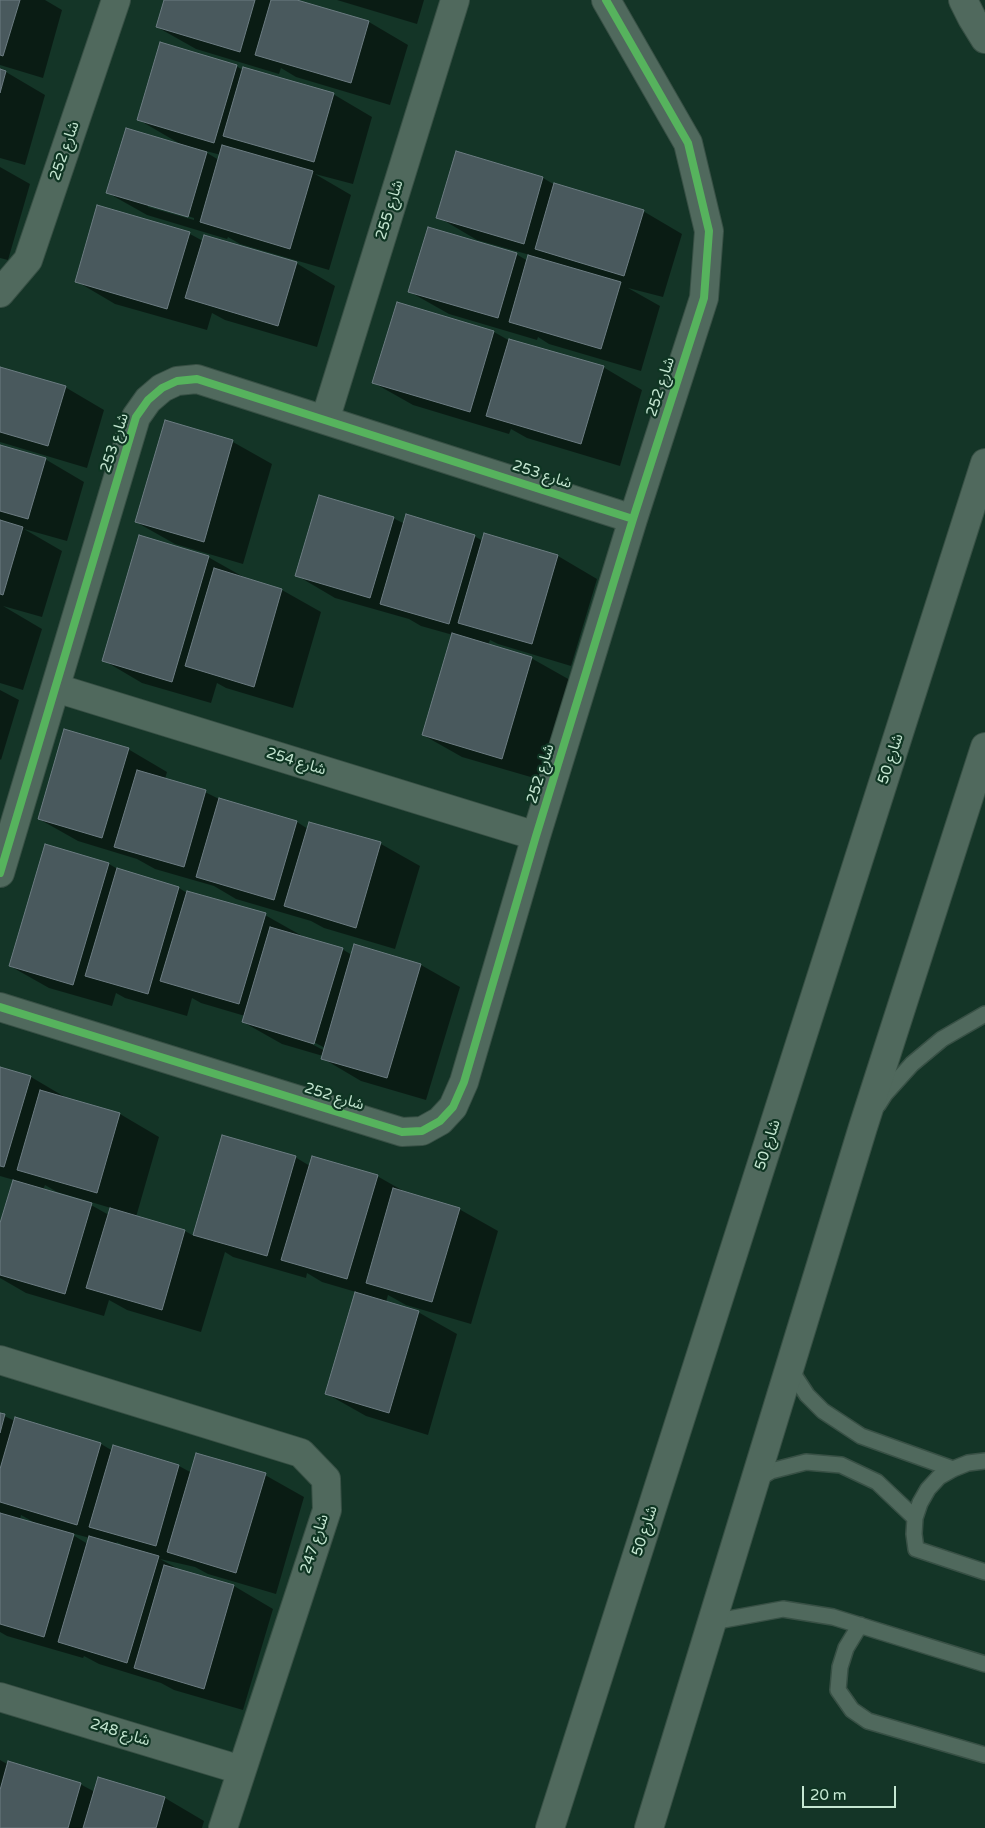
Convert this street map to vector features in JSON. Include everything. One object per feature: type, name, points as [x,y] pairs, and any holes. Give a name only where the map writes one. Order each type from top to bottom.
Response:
[{"type":"street","name":"شارع 252","points":[[0,294],[28,260],[116,0]]},
{"type":"street","name":"شارع 255","points":[[325,420],[455,0]]},
{"type":"street","name":"شارع 252","points":[[0,1007],[402,1132],[422,1131],[440,1121],[453,1107],[464,1082],[536,836],[633,519],[704,298],[709,231],[688,143],[606,0]]},
{"type":"street","points":[[973,19],[985,54]]},
{"type":"street","name":"شارع 253","points":[[0,873],[136,417],[148,400],[162,388],[177,381],[197,379],[633,519]]},
{"type":"street","name":"شارع 50","points":[[550,1828],[985,462]]},
{"type":"street","name":"شارع 254","points":[[56,688],[536,836]]},
{"type":"street","points":[[649,1828],[863,1128],[985,747]]},
{"type":"street","name":"شارع 247","points":[[0,1360],[301,1453],[326,1479],[327,1510],[223,1828]]},
{"type":"street","name":"شارع 248","points":[[0,1697],[241,1770]]},
{"type":"lane","points":[[863,1128],[885,1094],[912,1064],[942,1039],[985,1014]]},
{"type":"lane","points":[[790,1369],[807,1395],[823,1411],[861,1436],[953,1468]]},
{"type":"lane","points":[[985,1461],[968,1463],[953,1468],[928,1489],[920,1503],[915,1518],[914,1534],[916,1549],[985,1572]]},
{"type":"lane","points":[[756,1480],[771,1471],[806,1462],[841,1465],[877,1482],[915,1518]]},
{"type":"lane","points":[[712,1622],[784,1609],[833,1616],[985,1664]]},
{"type":"lane","points":[[860,1625],[846,1648],[840,1667],[838,1690],[852,1710],[868,1721],[985,1755]]},
{"type":"building","points":[[0,0],[20,0],[3,56],[0,55]]},
{"type":"building","points":[[164,0],[255,0],[240,52],[156,27]]},
{"type":"building","points":[[271,0],[297,0],[369,21],[351,83],[255,55]]},
{"type":"building","points":[[160,42],[237,65],[214,143],[137,120]]},
{"type":"building","points":[[243,67],[334,93],[314,162],[223,136]]},
{"type":"building","points":[[0,69],[6,71],[0,93]]},
{"type":"building","points":[[126,128],[207,152],[188,217],[106,193]]},
{"type":"building","points":[[222,145],[313,171],[290,249],[200,222]]},
{"type":"building","points":[[456,151],[543,177],[524,244],[436,218]]},
{"type":"building","points":[[554,183],[644,210],[624,276],[535,249]]},
{"type":"building","points":[[97,205],[190,232],[167,309],[75,282]]},
{"type":"building","points":[[428,227],[517,253],[498,318],[408,292]]},
{"type":"building","points":[[204,235],[297,262],[278,326],[185,298]]},
{"type":"building","points":[[528,255],[621,282],[601,349],[509,322]]},
{"type":"building","points":[[397,302],[494,331],[470,412],[372,383]]},
{"type":"building","points":[[509,339],[604,366],[581,444],[486,416]]},
{"type":"building","points":[[0,367],[66,386],[48,446],[0,432]]},
{"type":"building","points":[[165,420],[233,440],[204,542],[135,522]]},
{"type":"building","points":[[0,445],[46,458],[28,519],[0,511]]},
{"type":"building","points":[[319,495],[394,517],[370,598],[295,576]]},
{"type":"building","points":[[406,514],[475,535],[449,624],[380,604]]},
{"type":"building","points":[[0,520],[23,527],[3,595],[0,594]]},
{"type":"building","points":[[484,533],[558,555],[532,644],[458,623]]},
{"type":"building","points":[[139,535],[209,556],[172,682],[102,661]]},
{"type":"building","points":[[214,568],[282,589],[254,687],[185,666]]},
{"type":"building","points":[[452,633],[532,657],[502,759],[422,735]]},
{"type":"building","points":[[64,729],[129,748],[102,838],[38,819]]},
{"type":"building","points":[[137,770],[206,790],[184,867],[114,847]]},
{"type":"building","points":[[219,798],[297,821],[274,900],[196,877]]},
{"type":"building","points":[[309,822],[381,842],[356,928],[284,906]]},
{"type":"building","points":[[45,844],[109,863],[73,985],[9,966]]},
{"type":"building","points":[[117,868],[179,887],[148,994],[85,976]]},
{"type":"building","points":[[187,891],[266,913],[239,1004],[160,981]]},
{"type":"building","points":[[270,927],[343,948],[314,1044],[242,1022]]},
{"type":"building","points":[[354,944],[421,964],[387,1078],[321,1059]]},
{"type":"building","points":[[0,1067],[31,1076],[4,1167],[0,1166]]},
{"type":"building","points":[[40,1090],[120,1113],[97,1193],[17,1170]]},
{"type":"building","points":[[222,1135],[296,1156],[267,1256],[193,1235]]},
{"type":"building","points":[[312,1156],[378,1175],[347,1279],[281,1260]]},
{"type":"building","points":[[13,1180],[92,1203],[65,1294],[0,1275],[0,1223]]},
{"type":"building","points":[[393,1188],[460,1208],[432,1302],[366,1283]]},
{"type":"building","points":[[110,1208],[185,1230],[162,1310],[86,1288]]},
{"type":"building","points":[[355,1292],[419,1311],[389,1413],[325,1394]]},
{"type":"building","points":[[0,1413],[5,1414],[0,1433]]},
{"type":"building","points":[[15,1417],[101,1443],[77,1525],[0,1502],[0,1469]]},
{"type":"building","points":[[113,1445],[179,1465],[156,1546],[89,1527]]},
{"type":"building","points":[[196,1453],[266,1473],[236,1573],[167,1552]]},
{"type":"building","points":[[0,1513],[74,1534],[44,1637],[0,1624]]},
{"type":"building","points":[[89,1536],[159,1556],[127,1663],[58,1642]]},
{"type":"building","points":[[164,1565],[234,1585],[204,1689],[134,1668]]},
{"type":"building","points":[[8,1761],[81,1783],[68,1828],[0,1828],[0,1790]]},
{"type":"building","points":[[98,1777],[165,1797],[156,1828],[83,1828]]},
{"type":"cycle path","points":[[0,1007],[402,1132],[422,1131],[440,1121],[453,1107],[464,1082],[536,836],[633,519],[704,298],[709,231],[688,143],[606,0]]},
{"type":"cycle path","points":[[0,873],[136,417],[148,400],[162,388],[177,381],[197,379],[633,519]]}]
